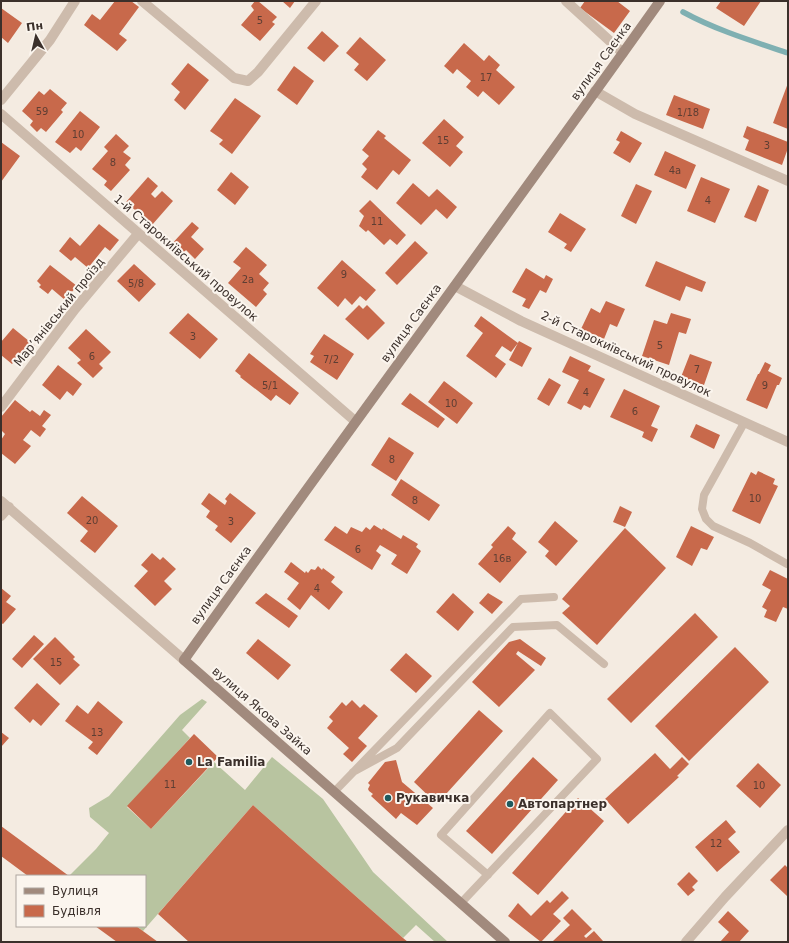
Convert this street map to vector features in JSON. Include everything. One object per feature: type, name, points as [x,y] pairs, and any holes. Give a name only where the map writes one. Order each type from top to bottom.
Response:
[{"type":"street","points":[[1,100],[50,40],[74,1]]},
{"type":"street","points":[[142,1],[234,78],[248,81],[258,72],[316,1]]},
{"type":"street","points":[[566,1],[623,52]]},
{"type":"street","name":"вулиця Саєнка","points":[[184,660],[355,421],[455,286],[660,1]]},
{"type":"street","points":[[595,91],[636,114],[788,181]]},
{"type":"street","name":"1-й Старокиївський провулок","points":[[1,114],[355,421]]},
{"type":"street","name":"Марʼянівський проїзд","points":[[1,406],[74,309],[138,234]]},
{"type":"street","name":"2-й Старокиївський провулок","points":[[455,286],[521,321],[788,442]]},
{"type":"street","points":[[1,516],[5,504]]},
{"type":"street","name":"вулиця Якова Зайка","points":[[5,504],[505,942]]},
{"type":"street","points":[[686,942],[725,897],[788,830]]},
{"type":"lane","points":[[744,423],[704,495],[702,509],[706,519],[713,526],[750,543],[787,564]]},
{"type":"lane","points":[[334,792],[521,599],[554,597]]},
{"type":"lane","points":[[353,772],[397,748],[513,627],[557,625],[604,664]]},
{"type":"lane","points":[[461,903],[488,875],[597,759],[550,713],[441,835],[488,875]]},
{"type":"green space","points":[[202,699],[207,702],[182,730],[190,738],[127,807],[151,829],[214,762],[245,790],[272,757],[323,799],[373,872],[448,942],[435,942],[416,925],[403,938],[253,805],[143,931],[137,927],[146,927],[146,875],[70,875],[96,849],[109,833],[90,817],[89,808],[109,796],[180,715]]},
{"type":"building","points":[[115,1],[131,1],[139,7],[119,34],[127,40],[117,51],[84,25],[92,14],[100,20]]},
{"type":"building","points":[[255,1],[258,1],[277,17],[272,22],[275,24],[260,41],[241,25],[254,10],[251,6]]},
{"type":"building","points":[[282,1],[295,1],[290,8]]},
{"type":"building","points":[[585,1],[617,1],[630,11],[614,33],[580,8]]},
{"type":"building","points":[[721,1],[761,1],[744,26],[716,8]]},
{"type":"building","points":[[1,8],[22,23],[8,43],[1,37]]},
{"type":"building","points":[[322,31],[339,46],[324,62],[307,48]]},
{"type":"building","points":[[360,37],[386,60],[367,81],[354,70],[359,64],[346,53]]},
{"type":"building","points":[[464,43],[484,61],[489,55],[500,65],[496,70],[515,87],[499,105],[483,91],[478,97],[466,87],[471,81],[457,69],[453,74],[444,66]]},
{"type":"building","points":[[188,63],[209,80],[185,110],[174,100],[180,92],[171,84]]},
{"type":"building","points":[[294,66],[314,81],[297,105],[277,90]]},
{"type":"building","points":[[788,83],[788,129],[773,123]]},
{"type":"building","points":[[50,89],[67,103],[61,110],[63,112],[46,132],[41,128],[37,132],[30,125],[33,121],[22,111],[39,91],[44,95]]},
{"type":"building","points":[[674,95],[710,109],[703,129],[666,115]]},
{"type":"building","points":[[235,98],[261,116],[232,154],[219,144],[223,140],[210,131]]},
{"type":"building","points":[[80,111],[100,127],[81,151],[76,147],[70,153],[55,142]]},
{"type":"building","points":[[444,119],[464,137],[456,146],[463,152],[450,167],[422,143]]},
{"type":"building","points":[[747,126],[788,142],[788,148],[782,165],[745,150],[749,140],[743,137]]},
{"type":"building","points":[[378,130],[386,136],[384,138],[411,160],[399,175],[393,170],[377,190],[361,177],[367,169],[362,164],[369,156],[362,150]]},
{"type":"building","points":[[621,131],[642,143],[630,163],[613,153],[620,142],[616,140]]},
{"type":"building","points":[[116,134],[129,146],[123,152],[131,158],[125,165],[130,170],[111,191],[104,185],[107,181],[92,169],[108,151],[104,147]]},
{"type":"building","points":[[1,142],[20,156],[1,182]]},
{"type":"building","points":[[665,151],[696,165],[686,189],[654,175]]},
{"type":"building","points":[[231,172],[249,187],[235,205],[217,190]]},
{"type":"building","points":[[148,177],[158,186],[151,194],[155,198],[162,191],[173,201],[152,225],[126,202]]},
{"type":"building","points":[[701,177],[730,189],[715,223],[687,211]]},
{"type":"building","points":[[413,183],[429,197],[437,189],[457,207],[447,219],[436,209],[421,225],[396,203]]},
{"type":"building","points":[[636,184],[652,191],[636,224],[621,216]]},
{"type":"building","points":[[758,185],[769,190],[756,222],[744,217]]},
{"type":"building","points":[[370,200],[406,235],[397,245],[390,239],[384,245],[368,230],[366,232],[359,226],[364,216],[359,211]]},
{"type":"building","points":[[560,213],[586,229],[571,252],[564,248],[567,244],[548,232]]},
{"type":"building","points":[[192,222],[199,228],[191,237],[204,249],[195,259],[186,250],[180,257],[169,247]]},
{"type":"building","points":[[99,224],[119,240],[110,251],[105,247],[88,268],[75,257],[71,261],[59,251],[70,237],[80,246]]},
{"type":"building","points":[[415,241],[428,253],[397,285],[385,273]]},
{"type":"building","points":[[246,247],[267,265],[259,274],[269,283],[263,290],[267,294],[256,307],[228,283],[241,268],[233,262]]},
{"type":"building","points":[[342,260],[376,290],[366,301],[360,296],[352,305],[345,298],[338,307],[317,288]]},
{"type":"building","points":[[656,261],[706,282],[702,292],[686,286],[680,301],[645,286]]},
{"type":"building","points":[[134,264],[156,284],[139,302],[117,281]]},
{"type":"building","points":[[50,265],[77,286],[65,300],[52,289],[48,294],[39,287],[41,285],[37,281]]},
{"type":"building","points":[[526,268],[544,279],[546,275],[553,279],[546,293],[540,290],[529,309],[522,306],[526,299],[512,292]]},
{"type":"building","points":[[606,301],[625,309],[617,327],[610,324],[604,339],[581,329],[591,308],[600,313]]},
{"type":"building","points":[[359,305],[363,309],[367,305],[385,323],[368,340],[345,319]]},
{"type":"building","points":[[188,313],[218,339],[200,359],[169,333]]},
{"type":"building","points":[[671,313],[691,319],[686,334],[679,332],[669,365],[642,356],[654,320],[667,324]]},
{"type":"building","points":[[481,316],[518,343],[511,352],[502,346],[495,356],[506,364],[496,378],[466,356],[483,333],[474,326]]},
{"type":"building","points":[[13,328],[35,346],[28,354],[24,350],[12,364],[1,355],[1,342]]},
{"type":"building","points":[[86,329],[111,352],[99,364],[103,368],[93,378],[77,363],[81,360],[68,348]]},
{"type":"building","points":[[324,334],[354,354],[337,380],[310,362],[314,356],[310,354]]},
{"type":"building","points":[[519,341],[532,348],[522,367],[509,360]]},
{"type":"building","points":[[249,353],[299,393],[290,405],[276,395],[271,401],[240,377],[241,376],[235,371]]},
{"type":"building","points":[[690,354],[712,362],[704,385],[681,377]]},
{"type":"building","points":[[570,356],[591,366],[588,371],[605,379],[590,408],[584,405],[581,410],[567,403],[579,380],[562,372]]},
{"type":"building","points":[[765,362],[771,365],[768,371],[782,378],[779,385],[777,385],[767,409],[746,400]]},
{"type":"building","points":[[58,365],[82,384],[73,396],[67,391],[60,400],[42,385]]},
{"type":"building","points":[[549,378],[561,385],[549,406],[537,399]]},
{"type":"building","points":[[444,381],[473,403],[457,424],[428,402]]},
{"type":"building","points":[[624,389],[660,406],[651,426],[658,429],[652,442],[642,437],[644,432],[610,417]]},
{"type":"building","points":[[410,393],[445,419],[438,428],[401,404]]},
{"type":"building","points":[[15,400],[30,412],[32,410],[40,416],[44,410],[51,415],[42,426],[46,429],[40,437],[31,430],[23,440],[31,446],[15,464],[1,453],[1,440],[5,434],[1,430],[1,417]]},
{"type":"building","points":[[696,424],[720,435],[714,449],[690,437]]},
{"type":"building","points":[[389,437],[414,453],[396,481],[371,465]]},
{"type":"building","points":[[758,471],[775,479],[773,484],[778,486],[760,524],[732,511],[751,472],[756,475]]},
{"type":"building","points":[[401,479],[440,505],[429,521],[391,495]]},
{"type":"building","points":[[209,493],[225,505],[227,501],[225,499],[230,493],[256,513],[231,543],[215,530],[218,526],[206,517],[210,511],[201,504]]},
{"type":"building","points":[[82,496],[118,526],[95,553],[80,541],[88,531],[67,513]]},
{"type":"building","points":[[620,506],[632,512],[625,527],[613,522]]},
{"type":"building","points":[[555,521],[578,541],[556,566],[545,556],[549,551],[538,542]]},
{"type":"building","points":[[374,525],[382,530],[383,528],[401,539],[403,535],[418,544],[416,547],[421,551],[407,574],[391,564],[397,555],[380,545],[376,551],[381,555],[372,570],[324,540],[335,526],[347,534],[351,527],[362,532],[366,527],[370,530]]},
{"type":"building","points":[[508,526],[516,533],[512,539],[527,552],[500,583],[478,564],[493,547],[491,545]]},
{"type":"building","points":[[691,526],[714,537],[707,550],[701,548],[692,566],[676,557]]},
{"type":"building","points":[[625,528],[666,568],[597,645],[562,613],[570,606],[562,599]]},
{"type":"building","points":[[152,553],[160,560],[163,557],[176,569],[164,581],[172,589],[155,606],[134,586],[148,571],[141,565]]},
{"type":"building","points":[[291,562],[305,573],[306,571],[308,573],[311,569],[315,570],[318,566],[335,577],[331,582],[343,592],[329,610],[311,595],[300,610],[287,599],[299,583],[284,572]]},
{"type":"building","points":[[770,570],[788,579],[788,609],[783,607],[776,622],[764,617],[767,610],[762,607],[771,590],[762,585]]},
{"type":"building","points":[[1,588],[11,596],[6,602],[16,609],[3,624],[1,623]]},
{"type":"building","points":[[266,593],[298,616],[289,628],[255,603]]},
{"type":"building","points":[[453,593],[474,612],[458,631],[436,612]]},
{"type":"building","points":[[488,593],[503,602],[492,614],[479,603]]},
{"type":"building","points":[[695,613],[718,637],[631,723],[607,699]]},
{"type":"building","points":[[34,635],[44,644],[22,668],[12,659]]},
{"type":"building","points":[[55,637],[75,657],[73,659],[80,665],[60,685],[33,659]]},
{"type":"building","points":[[258,639],[291,665],[278,680],[246,653]]},
{"type":"building","points":[[520,639],[546,658],[541,666],[518,651],[516,654],[535,670],[499,707],[472,682],[509,642]]},
{"type":"building","points":[[735,647],[769,682],[689,761],[655,726]]},
{"type":"building","points":[[406,653],[432,676],[416,693],[390,670]]},
{"type":"building","points":[[37,683],[60,704],[41,726],[33,719],[30,723],[14,708]]},
{"type":"building","points":[[352,700],[360,708],[364,704],[378,716],[358,738],[367,746],[352,762],[343,754],[349,748],[327,728],[333,721],[329,717],[342,702],[346,706]]},
{"type":"building","points":[[98,701],[123,722],[97,755],[88,748],[93,742],[65,721],[77,705],[88,714]]},
{"type":"building","points":[[479,710],[503,731],[437,804],[414,782]]},
{"type":"building","points":[[1,732],[9,738],[1,747]]},
{"type":"building","points":[[194,734],[218,757],[151,829],[127,806]]},
{"type":"building","points":[[655,753],[670,769],[682,757],[689,764],[677,776],[679,777],[628,824],[605,799]]},
{"type":"building","points":[[533,757],[558,780],[492,854],[466,831]]},
{"type":"building","points":[[396,760],[402,782],[433,808],[417,825],[401,813],[396,819],[371,796],[373,794],[368,789],[370,785],[368,783],[385,762]]},
{"type":"building","points":[[758,763],[781,785],[760,808],[736,786]]},
{"type":"building","points":[[578,798],[604,821],[538,895],[512,873]]},
{"type":"building","points":[[253,805],[408,942],[189,942],[158,914]]},
{"type":"building","points":[[726,820],[736,832],[728,839],[740,852],[717,872],[695,847]]},
{"type":"building","points":[[1,826],[68,875],[27,875],[1,856]]},
{"type":"building","points":[[785,865],[788,868],[787,896],[770,880]]},
{"type":"building","points":[[689,872],[698,881],[692,887],[695,890],[688,896],[677,884]]},
{"type":"building","points":[[562,891],[569,898],[553,914],[561,921],[541,942],[508,916],[518,903],[531,916],[547,900],[550,903]]},
{"type":"building","points":[[572,909],[592,929],[584,936],[586,938],[594,931],[603,941],[602,942],[553,941],[570,925],[563,918]]},
{"type":"building","points":[[728,911],[749,931],[739,942],[720,942],[729,932],[718,922]]},
{"type":"building","points":[[96,927],[137,927],[158,942],[117,942]]},
{"type":"waterway","points":[[683,12],[721,30],[788,53]]},
{"type":"place","name":"La Familia","points":[[189,762]]},
{"type":"place","name":"Рукавичка","points":[[388,798]]},
{"type":"place","name":"Автопартнер","points":[[510,804]]}]
